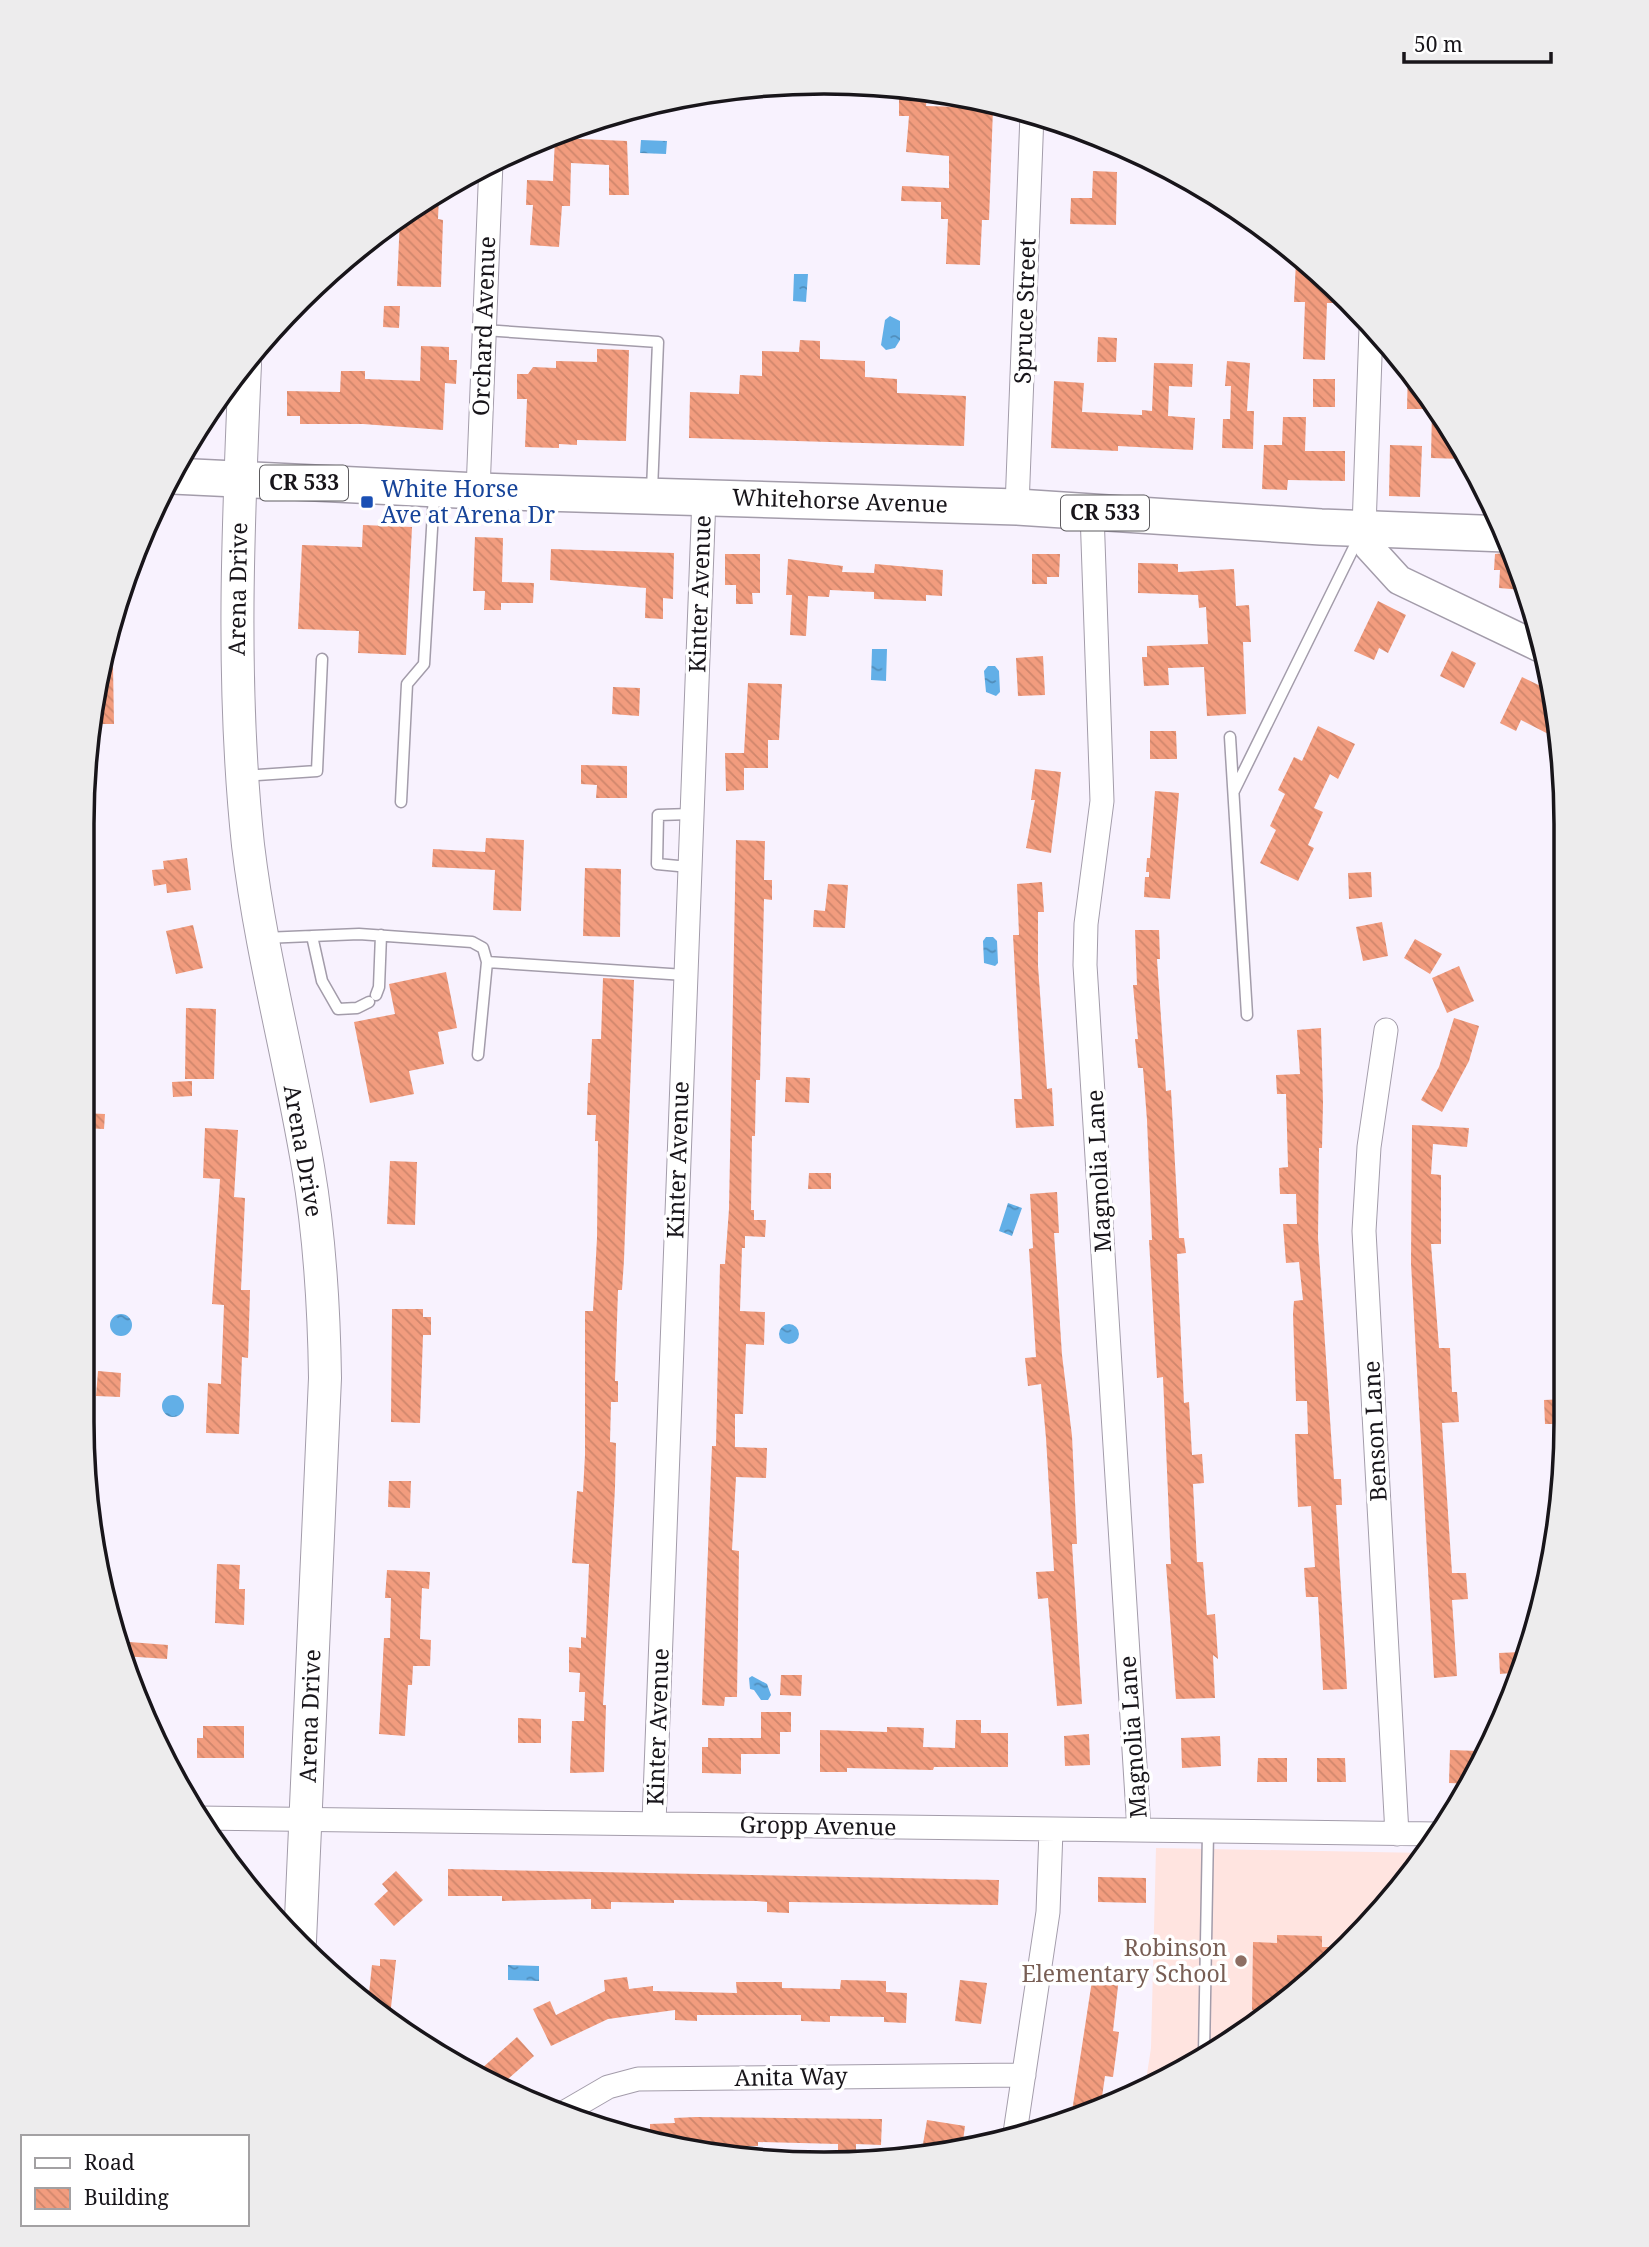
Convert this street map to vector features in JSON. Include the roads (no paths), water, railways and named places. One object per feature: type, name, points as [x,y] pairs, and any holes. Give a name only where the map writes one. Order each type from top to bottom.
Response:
[{"type":"main road","name":"Arena Drive","points":[[244,381],[237,656],[242,776],[261,938],[308,1165],[324,1300],[325,1378],[300,1931]]},
{"type":"main road","name":"Whitehorse Avenue","points":[[183,477],[478,491],[1017,507],[1494,533]]},
{"type":"street","name":"Spruce Street","points":[[1017,507],[1032,125]]},
{"type":"street","name":"Orchard Avenue","points":[[478,491],[490,176]]},
{"type":"street","points":[[1371,340],[1364,528],[1368,546],[1399,580],[1532,643]]},
{"type":"street","name":"Kinter Avenue","points":[[654,1823],[704,497]]},
{"type":"street","name":"Magnolia Lane","points":[[1093,512],[1102,801],[1086,923],[1085,965],[1139,1830]]},
{"type":"street","name":"Benson Lane","points":[[1386,1030],[1366,1169],[1364,1231],[1397,1834]]},
{"type":"street","name":"Gropp Avenue","points":[[212,1818],[1427,1834]]},
{"type":"street","points":[[1016,2127],[1048,1912],[1051,1830]]},
{"type":"street","name":"Anita Way","points":[[573,2107],[608,2087],[638,2079],[1024,2075]]},
{"type":"lane","points":[[484,330],[658,342],[652,496]]},
{"type":"lane","points":[[401,802],[407,684],[424,664],[434,489]]},
{"type":"lane","points":[[1234,791],[1364,528]]},
{"type":"lane","points":[[242,776],[317,771],[322,659]]},
{"type":"lane","points":[[1230,737],[1247,1015]]},
{"type":"lane","points":[[689,867],[657,864],[658,815],[691,814]]},
{"type":"lane","points":[[261,938],[381,935],[472,942],[483,948],[487,962],[478,1055]]},
{"type":"lane","points":[[312,936],[322,981],[338,1009],[356,1008],[373,999],[379,987],[381,935]]},
{"type":"lane","points":[[487,962],[685,975]]},
{"type":"lane","points":[[1204,2046],[1208,1832]]},
{"type":"water","points":[[641,140],[667,141],[666,154],[640,153]]},
{"type":"water","points":[[794,274],[808,274],[806,302],[793,301]]},
{"type":"water","points":[[890,316],[900,321],[900,340],[895,348],[886,350],[881,345],[885,320]]},
{"type":"water","points":[[872,649],[887,649],[886,681],[871,680]]},
{"type":"water","points":[[988,666],[995,666],[999,671],[1000,692],[996,696],[986,692],[984,671]]},
{"type":"water","points":[[986,937],[993,937],[997,941],[998,963],[995,966],[984,963],[983,941]]},
{"type":"water","points":[[1008,1203],[1022,1208],[1012,1236],[999,1231]]},
{"type":"water","points":[[121,1314],[129,1317],[132,1325],[129,1333],[121,1336],[113,1333],[110,1325],[113,1317]]},
{"type":"water","points":[[789,1324],[796,1327],[799,1334],[796,1341],[789,1344],[782,1341],[779,1334],[782,1327]]},
{"type":"water","points":[[173,1395],[181,1398],[184,1406],[181,1414],[173,1417],[165,1414],[162,1406],[165,1398]]},
{"type":"water","points":[[752,1676],[767,1684],[771,1695],[768,1700],[761,1700],[754,1690],[750,1689],[749,1678]]},
{"type":"water","points":[[508,1965],[539,1966],[539,1981],[508,1980]]},
{"type":"place","name":"White Horse Ave at Arena Dr","points":[[367,502]]},
{"type":"place","name":"Robinson Elementary School","points":[[1241,1961]]}]
